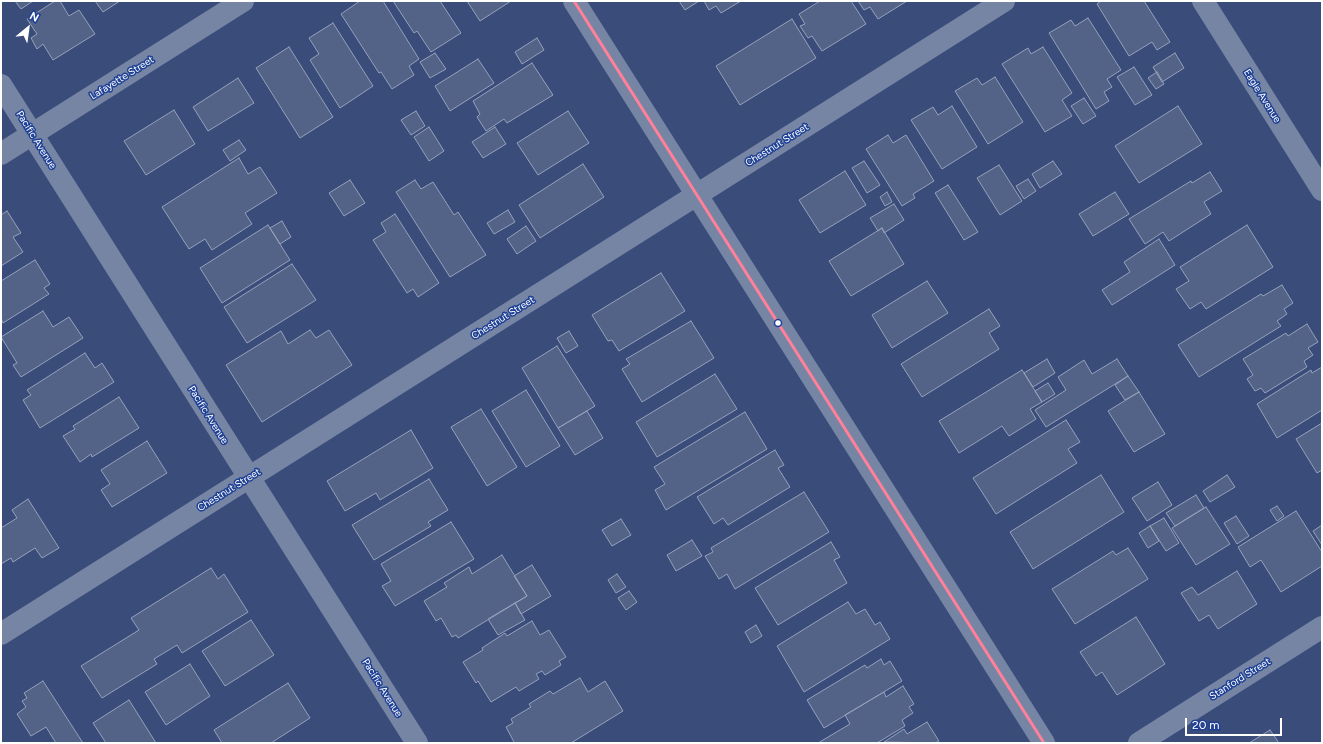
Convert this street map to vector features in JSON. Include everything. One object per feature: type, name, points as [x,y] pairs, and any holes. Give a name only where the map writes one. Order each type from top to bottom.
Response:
[{"type":"street","name":"Lafayette Street","points":[[1,154],[243,1]]},
{"type":"street","points":[[574,1],[1044,743]]},
{"type":"street","name":"Chestnut Street","points":[[1,634],[1004,1]]},
{"type":"street","name":"Eagle Avenue","points":[[1203,1],[1315,163],[1322,190]]},
{"type":"street","name":"Pacific Avenue","points":[[1,85],[248,478],[417,743]]},
{"type":"street","name":"Stanford Street","points":[[1138,743],[1322,627]]},
{"type":"building","points":[[15,1],[33,1],[21,9]]},
{"type":"building","points":[[55,1],[60,1],[69,16],[79,10],[95,34],[53,60],[43,44],[37,49],[31,38],[37,34],[27,19]]},
{"type":"building","points":[[95,1],[120,1],[103,12]]},
{"type":"building","points":[[360,1],[383,1],[419,59],[409,66],[414,75],[392,89],[381,72],[379,73],[341,14]]},
{"type":"building","points":[[393,1],[440,1],[461,33],[431,52],[417,31],[414,33]]},
{"type":"building","points":[[467,1],[511,1],[480,21]]},
{"type":"building","points":[[679,1],[699,1],[685,10]]},
{"type":"building","points":[[704,1],[741,1],[721,13],[716,6],[709,10]]},
{"type":"building","points":[[820,1],[851,1],[866,24],[822,51],[812,36],[808,38],[800,26],[805,24],[799,14]]},
{"type":"building","points":[[858,1],[907,1],[878,19],[870,7],[864,10]]},
{"type":"building","points":[[1101,1],[1144,1],[1170,42],[1157,50],[1152,42],[1129,56],[1097,4]]},
{"type":"building","points":[[1088,18],[1121,70],[1107,79],[1112,87],[1104,92],[1109,101],[1096,109],[1049,33],[1071,20],[1075,26]]},
{"type":"building","points":[[792,19],[816,58],[740,105],[716,66]]},
{"type":"building","points":[[333,23],[373,86],[340,108],[310,60],[319,54],[309,38]]},
{"type":"building","points":[[537,38],[544,50],[522,64],[515,52]]},
{"type":"building","points":[[289,47],[333,117],[300,138],[256,68]]},
{"type":"building","points":[[1043,47],[1072,93],[1062,100],[1072,116],[1045,132],[1002,64],[1028,48],[1031,54]]},
{"type":"building","points":[[435,53],[446,69],[430,78],[420,62]]},
{"type":"building","points":[[1175,53],[1184,68],[1162,82],[1153,67]]},
{"type":"building","points":[[478,59],[494,83],[450,111],[435,86]]},
{"type":"building","points":[[532,63],[553,95],[507,123],[504,119],[486,131],[477,117],[480,114],[473,101]]},
{"type":"building","points":[[1134,67],[1152,95],[1135,105],[1117,77]]},
{"type":"building","points":[[1157,72],[1164,84],[1156,89],[1148,78]]},
{"type":"building","points":[[995,77],[1023,122],[988,144],[955,91],[977,78],[982,85]]},
{"type":"building","points":[[238,78],[254,103],[208,131],[193,107]]},
{"type":"building","points":[[1084,98],[1096,116],[1083,124],[1071,106]]},
{"type":"building","points":[[952,106],[977,147],[942,169],[911,120],[933,107],[938,115]]},
{"type":"building","points":[[1178,106],[1202,144],[1139,183],[1115,146]]},
{"type":"building","points":[[174,110],[195,144],[146,175],[124,141]]},
{"type":"building","points":[[416,111],[425,126],[411,135],[401,120]]},
{"type":"building","points":[[568,111],[589,143],[538,175],[517,143]]},
{"type":"building","points":[[429,127],[444,151],[429,161],[414,137]]},
{"type":"building","points":[[495,127],[506,144],[483,158],[472,142]]},
{"type":"building","points":[[888,135],[893,143],[906,135],[934,181],[913,194],[915,198],[902,206],[866,149]]},
{"type":"building","points":[[239,140],[246,150],[230,161],[223,150]]},
{"type":"building","points":[[239,158],[248,174],[260,167],[277,193],[245,213],[252,224],[212,250],[205,239],[189,249],[162,207]]},
{"type":"building","points":[[864,161],[880,185],[867,193],[852,168]]},
{"type":"building","points":[[1053,161],[1062,174],[1040,188],[1032,174]]},
{"type":"building","points":[[583,164],[604,197],[540,238],[519,205]]},
{"type":"building","points":[[999,165],[1022,201],[1000,215],[977,178]]},
{"type":"building","points":[[845,171],[866,205],[820,233],[799,200]]},
{"type":"building","points":[[1210,172],[1222,191],[1204,202],[1211,214],[1169,241],[1163,232],[1145,244],[1129,219],[1191,181],[1192,183]]},
{"type":"building","points":[[1028,179],[1036,191],[1024,199],[1016,186]]},
{"type":"building","points":[[350,180],[365,203],[344,216],[329,193]]},
{"type":"building","points":[[415,180],[421,189],[433,182],[454,215],[458,212],[486,255],[450,277],[396,192]]},
{"type":"building","points":[[948,185],[978,232],[964,240],[935,193]]},
{"type":"building","points":[[887,192],[892,202],[885,206],[880,197]]},
{"type":"building","points":[[1115,192],[1129,214],[1093,236],[1079,214]]},
{"type":"building","points":[[894,204],[904,220],[884,233],[882,228],[878,231],[870,218]]},
{"type":"building","points":[[508,210],[515,222],[494,234],[487,223]]},
{"type":"building","points":[[7,211],[21,233],[13,237],[23,252],[1,266],[1,215]]},
{"type":"building","points":[[395,214],[439,283],[418,297],[413,289],[407,293],[373,240],[386,232],[381,223]]},
{"type":"building","points":[[282,221],[291,237],[280,244],[270,228]]},
{"type":"building","points":[[268,225],[290,260],[222,303],[200,268]]},
{"type":"building","points":[[1247,225],[1273,267],[1206,309],[1201,302],[1190,309],[1176,289],[1189,281],[1180,267]]},
{"type":"building","points":[[526,226],[536,241],[517,254],[507,239]]},
{"type":"building","points":[[882,228],[904,264],[851,296],[829,261]]},
{"type":"building","points":[[1159,239],[1175,265],[1112,305],[1102,290],[1130,272],[1124,262]]},
{"type":"building","points":[[35,260],[50,284],[44,288],[49,294],[3,323],[1,319],[1,281]]},
{"type":"building","points":[[292,264],[316,300],[247,343],[224,307]]},
{"type":"building","points":[[661,273],[685,311],[619,351],[612,340],[608,341],[592,315]]},
{"type":"building","points":[[927,281],[948,313],[892,348],[872,315]]},
{"type":"building","points":[[1282,285],[1293,303],[1284,309],[1287,314],[1277,321],[1281,326],[1199,377],[1178,345],[1261,294],[1263,296]]},
{"type":"building","points":[[989,309],[1000,326],[989,333],[999,349],[922,397],[901,364]]},
{"type":"building","points":[[43,311],[53,327],[69,317],[83,338],[21,377],[13,365],[17,363],[1,337]]},
{"type":"building","points":[[691,321],[714,358],[642,402],[622,369],[630,364],[626,359]]},
{"type":"building","points":[[1307,324],[1318,342],[1308,348],[1313,355],[1304,361],[1307,367],[1265,393],[1261,388],[1255,391],[1247,379],[1253,375],[1243,359],[1286,333],[1288,336]]},
{"type":"building","points":[[310,330],[316,338],[329,330],[352,365],[262,422],[226,365],[281,331],[288,344]]},
{"type":"building","points":[[569,331],[578,346],[566,353],[557,338]]},
{"type":"building","points":[[557,346],[595,406],[558,428],[522,368]]},
{"type":"building","points":[[85,353],[95,368],[102,363],[114,382],[40,428],[23,400],[31,395],[27,390]]},
{"type":"building","points":[[1047,359],[1055,373],[1033,387],[1024,373]]},
{"type":"building","points":[[1117,359],[1128,376],[1046,427],[1035,410],[1066,390],[1058,377],[1084,360],[1092,374]]},
{"type":"building","points":[[1322,367],[1322,410],[1277,438],[1257,404],[1311,370],[1312,373]]},
{"type":"building","points":[[1022,370],[1042,402],[1030,409],[1036,419],[1009,436],[1002,426],[959,453],[939,421]]},
{"type":"building","points":[[715,374],[737,409],[657,457],[636,422]]},
{"type":"building","points":[[1128,376],[1139,392],[1125,400],[1115,385]]},
{"type":"building","points":[[1048,383],[1055,394],[1042,402],[1035,391]]},
{"type":"building","points":[[526,390],[560,446],[526,467],[492,411]]},
{"type":"building","points":[[1139,392],[1165,434],[1134,452],[1108,411]]},
{"type":"building","points":[[119,397],[139,428],[92,457],[91,454],[80,462],[63,436],[75,429],[73,426]]},
{"type":"building","points":[[481,409],[517,467],[487,486],[451,427]]},
{"type":"building","points":[[587,411],[603,438],[575,455],[558,428]]},
{"type":"building","points":[[745,412],[767,449],[666,510],[655,490],[665,484],[654,467]]},
{"type":"building","points":[[1066,420],[1080,442],[1068,449],[1077,463],[996,514],[973,478]]},
{"type":"building","points":[[1322,423],[1322,470],[1317,473],[1296,439]]},
{"type":"building","points":[[411,430],[433,468],[380,500],[376,493],[345,511],[327,481]]},
{"type":"building","points":[[147,441],[167,473],[112,507],[101,490],[110,484],[101,470]]},
{"type":"building","points":[[775,450],[784,465],[778,468],[790,487],[728,525],[723,518],[714,524],[697,497]]},
{"type":"building","points":[[1101,475],[1124,512],[1033,569],[1010,532]]},
{"type":"building","points":[[1227,475],[1235,487],[1210,502],[1203,491]]},
{"type":"building","points":[[429,479],[448,510],[428,522],[431,526],[374,560],[352,525]]},
{"type":"building","points":[[1158,482],[1172,505],[1147,521],[1132,498]]},
{"type":"building","points":[[804,492],[829,532],[735,589],[727,574],[719,579],[705,556],[713,552],[711,548]]},
{"type":"building","points":[[1196,495],[1204,508],[1175,526],[1166,513]]},
{"type":"building","points":[[28,499],[59,548],[42,558],[35,548],[13,562],[11,558],[1,564],[1,528],[17,518],[12,510]]},
{"type":"building","points":[[1277,506],[1284,516],[1277,521],[1270,510]]},
{"type":"building","points":[[1206,507],[1230,544],[1196,565],[1172,528]]},
{"type":"building","points":[[1296,511],[1322,552],[1322,566],[1281,592],[1261,560],[1250,567],[1238,547]]},
{"type":"building","points":[[1236,516],[1249,536],[1237,544],[1224,523]]},
{"type":"building","points":[[1164,518],[1179,543],[1166,551],[1150,526]]},
{"type":"building","points":[[621,519],[631,535],[612,546],[602,530]]},
{"type":"building","points":[[451,522],[474,559],[395,606],[382,586],[391,581],[381,564]]},
{"type":"building","points":[[1322,525],[1322,545],[1313,531]]},
{"type":"building","points":[[1150,526],[1159,541],[1148,548],[1139,533]]},
{"type":"building","points":[[692,540],[702,556],[676,571],[667,555]]},
{"type":"building","points":[[831,542],[840,557],[834,560],[847,583],[778,625],[755,588]]},
{"type":"building","points":[[1128,548],[1148,579],[1075,624],[1052,589],[1113,551],[1116,555]]},
{"type":"building","points":[[502,555],[527,596],[458,638],[456,635],[452,637],[441,618],[436,621],[424,601],[447,587],[444,583],[469,567],[472,574]]},
{"type":"building","points":[[532,565],[551,596],[521,614],[515,603],[527,596],[514,576]]},
{"type":"building","points":[[211,568],[218,579],[224,574],[248,612],[182,653],[177,645],[154,659],[157,664],[102,698],[81,666],[139,630],[131,618]]},
{"type":"building","points":[[1237,571],[1257,604],[1218,629],[1209,615],[1199,621],[1181,593],[1192,587],[1198,595]]},
{"type":"building","points":[[617,574],[626,587],[616,593],[608,580]]},
{"type":"building","points":[[629,591],[637,602],[626,610],[618,598]]},
{"type":"building","points":[[848,602],[856,614],[865,609],[875,625],[880,622],[890,639],[804,692],[777,646]]},
{"type":"building","points":[[515,603],[525,620],[498,635],[488,619]]},
{"type":"building","points":[[1136,617],[1165,664],[1117,695],[1102,672],[1096,676],[1080,652]]},
{"type":"building","points":[[251,620],[274,655],[225,686],[202,651]]},
{"type":"building","points":[[532,621],[540,635],[549,630],[566,657],[559,661],[561,665],[545,675],[542,671],[536,674],[539,679],[519,691],[516,687],[491,702],[478,681],[476,683],[463,662],[483,650],[482,648],[505,633],[507,636]]},
{"type":"building","points":[[756,625],[762,636],[751,643],[745,632]]},
{"type":"building","points":[[881,659],[884,665],[890,661],[902,681],[824,728],[807,700],[865,665],[867,668]]},
{"type":"building","points":[[190,664],[210,696],[166,725],[145,692]]},
{"type":"building","points":[[580,678],[588,692],[605,681],[623,711],[571,743],[512,743],[514,742],[506,727],[513,723],[511,719],[531,707],[529,704],[550,691],[553,694]]},
{"type":"building","points":[[43,681],[83,743],[56,743],[46,727],[31,736],[17,714],[26,707],[22,701],[27,698],[24,693]]},
{"type":"building","points":[[288,683],[310,718],[271,743],[222,743],[214,730]]},
{"type":"building","points":[[903,686],[914,704],[909,707],[913,713],[902,720],[905,726],[877,743],[818,743],[850,724],[845,715],[884,692],[886,697]]},
{"type":"building","points":[[129,700],[156,743],[106,743],[93,723]]},
{"type":"building","points":[[927,722],[939,741],[935,743],[884,742],[904,729],[907,734]]},
{"type":"building","points":[[1270,730],[1279,743],[1249,743]]},
{"type":"transit line","points":[[574,1],[1044,743]]}]
